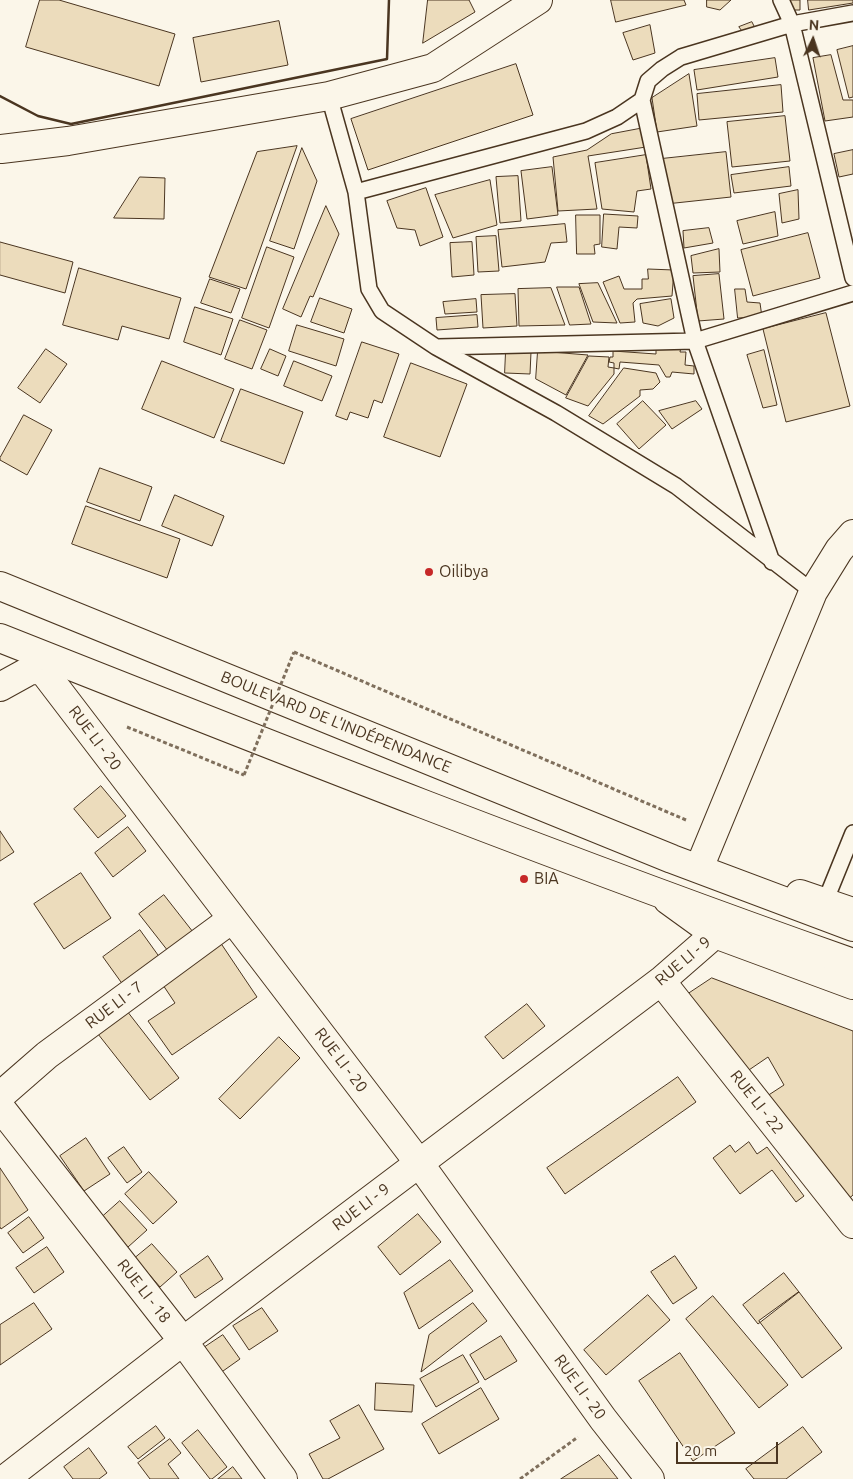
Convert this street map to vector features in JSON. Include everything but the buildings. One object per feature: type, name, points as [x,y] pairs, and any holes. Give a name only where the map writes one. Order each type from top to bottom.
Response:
[{"type":"street","points":[[0,135],[0,150],[68,141],[329,96],[433,68],[538,0]]},
{"type":"street","points":[[702,861],[813,592],[839,550],[853,534]]},
{"type":"street","name":"BOULEVARD DE L'INDÉPENDANCE","points":[[0,586],[672,859],[815,906],[853,912]]},
{"type":"street","points":[[0,638],[371,784],[658,894],[853,963]]},
{"type":"street","points":[[0,688],[23,674],[41,668],[69,665]]},
{"type":"street","name":"RUE LI - 20","points":[[41,668],[419,1163],[603,1419],[650,1479]]},
{"type":"street","name":"BOULEVARD DE L'INDÉPENDANCE","points":[[672,859],[702,861],[815,906]]},
{"type":"street","points":[[658,894],[715,934],[853,985]]},
{"type":"street","points":[[815,906],[853,927]]},
{"type":"street","name":"RUE LI - 7","points":[[0,1096],[54,1050],[232,919]]},
{"type":"street","name":"RUE LI - 9","points":[[5,1479],[183,1341],[661,980],[715,934]]},
{"type":"street","name":"RUE LI - 22","points":[[661,980],[853,1224]]},
{"type":"street","name":"RUE LI - 18","points":[[0,1107],[183,1341],[284,1479]]},
{"type":"lane","points":[[781,0],[792,24],[853,278]]},
{"type":"lane","points":[[772,562],[695,341],[642,100],[648,81],[681,57],[792,24],[853,13]]},
{"type":"lane","points":[[329,96],[356,192],[369,289],[382,311],[436,347],[556,413],[676,486],[813,592]]},
{"type":"lane","points":[[356,192],[586,131],[617,117],[642,100]]},
{"type":"lane","points":[[436,347],[695,341],[853,293]]},
{"type":"lane","points":[[815,906],[853,833]]},
{"type":"path","points":[[172,745],[244,775],[294,652],[714,832]]},
{"type":"path","points":[[520,1479],[603,1419]]},
{"type":"wall","points":[[0,96],[38,116],[71,124],[387,59],[389,0]]},
{"type":"place","name":"Oilibya","points":[[429,572]]},
{"type":"place","name":"BIA","points":[[524,879]]}]
